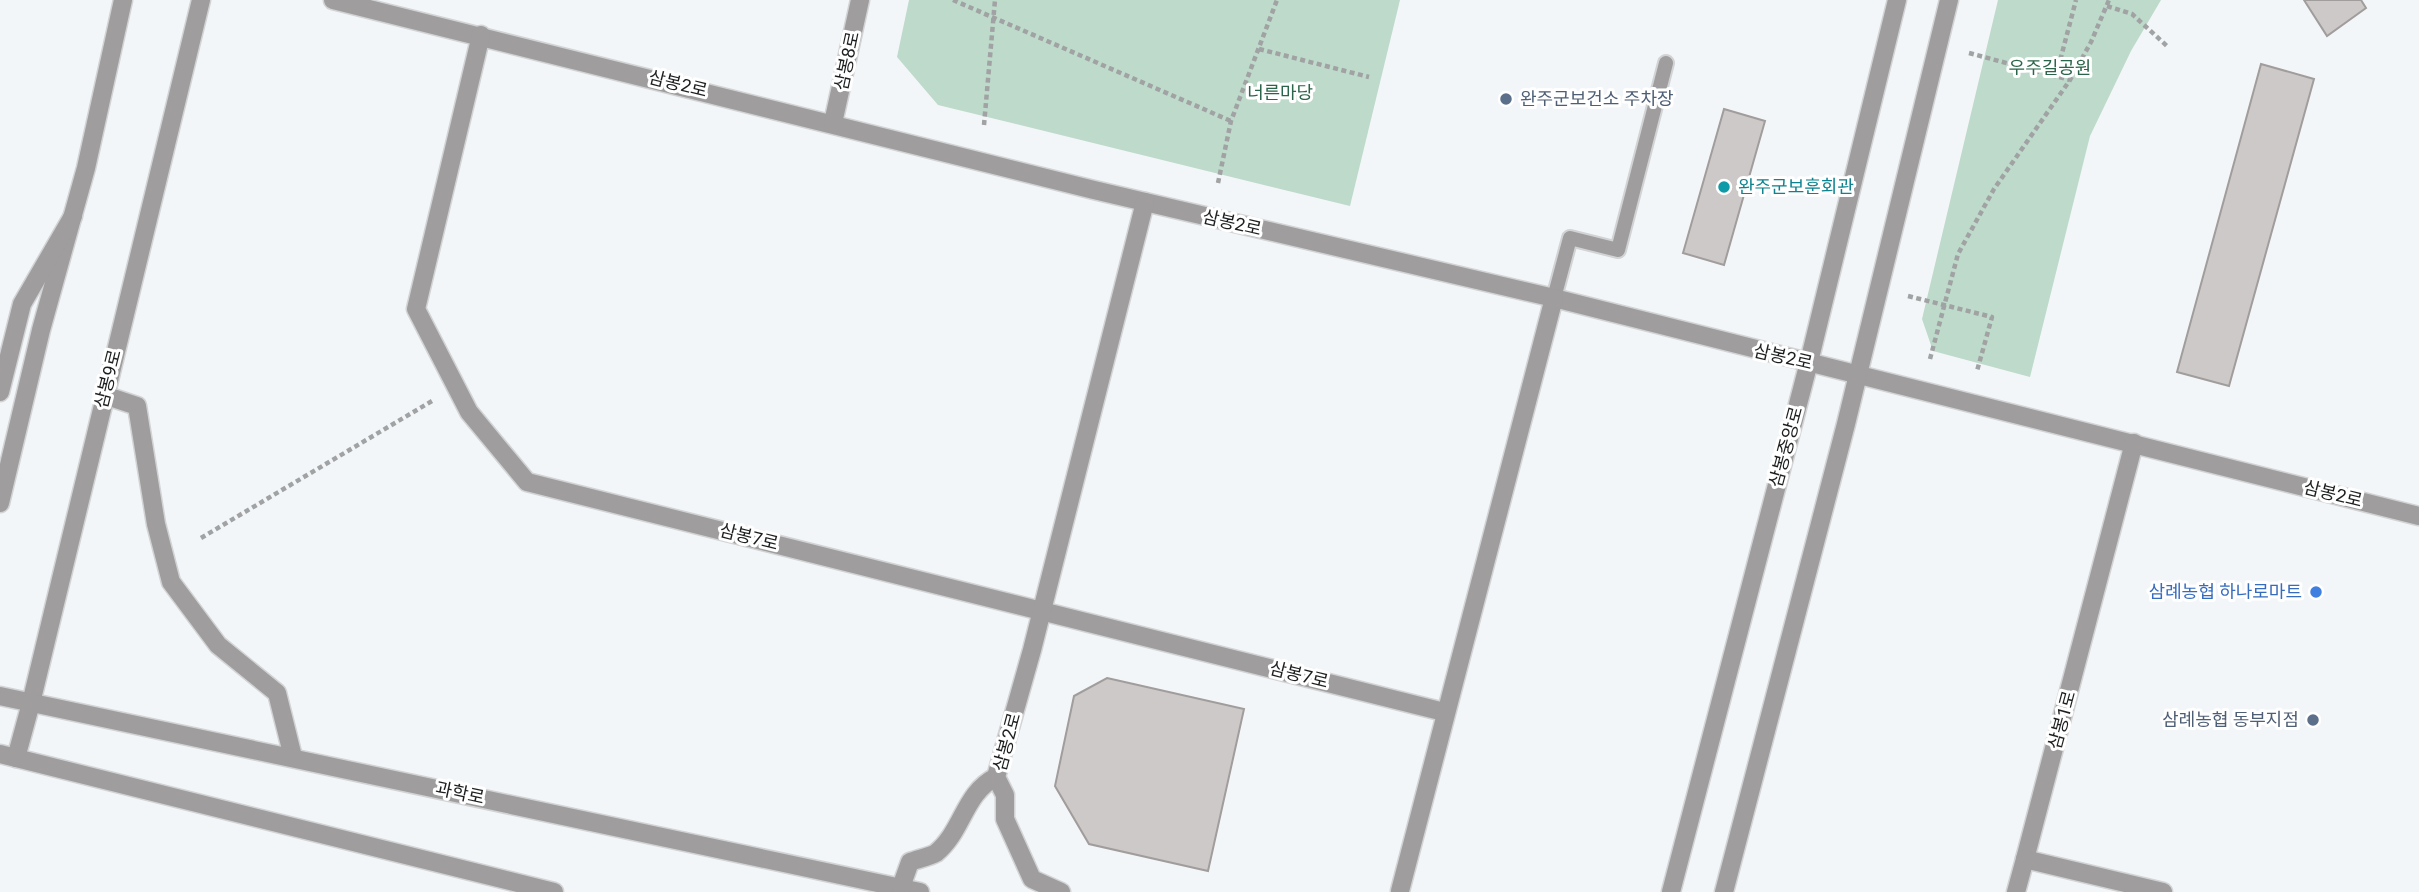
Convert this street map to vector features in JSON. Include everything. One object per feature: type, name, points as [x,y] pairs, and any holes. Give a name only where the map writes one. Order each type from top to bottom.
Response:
[{"type":"street","points":[[0,503],[40,330],[73,216],[123,0]]},
{"type":"street","name":"삼봉9로","points":[[8,756],[31,703],[201,0]]},
{"type":"street","name":"삼봉2로","points":[[333,0],[833,122],[1145,202],[1554,298],[2419,516]]},
{"type":"street","name":"삼봉8로","points":[[833,122],[860,0]]},
{"type":"street","name":"삼봉중앙로","points":[[1671,892],[1808,362],[1897,0]]},
{"type":"street","points":[[1724,892],[1859,374],[1949,0]]},
{"type":"street","name":"삼봉7로","points":[[481,35],[416,309],[469,412],[527,482],[1444,712]]},
{"type":"street","name":"삼봉2로","points":[[1061,892],[1032,879],[1005,819],[1005,795],[996,777],[1042,610],[1145,202]]},
{"type":"street","points":[[0,392],[22,304],[73,216]]},
{"type":"street","points":[[1400,891],[1444,712],[1554,298]]},
{"type":"street","points":[[104,395],[137,406],[156,524],[171,582],[218,645],[277,693],[293,757]]},
{"type":"street","name":"삼봉1로","points":[[2016,892],[2134,443]]},
{"type":"street","name":"과학로","points":[[0,696],[919,892]]},
{"type":"street","points":[[8,756],[554,892]]},
{"type":"street","points":[[901,887],[910,862],[934,854],[954,831],[981,785],[996,777]]},
{"type":"street","points":[[2025,859],[2163,892]]},
{"type":"lane","points":[[1554,298],[1570,238],[1618,250],[1666,63]]},
{"type":"path","points":[[953,0],[1231,121]]},
{"type":"path","points":[[984,125],[995,0]]},
{"type":"path","points":[[1218,183],[1231,121],[1277,0]]},
{"type":"path","points":[[2056,76],[2076,0]]},
{"type":"path","points":[[1930,359],[1958,254],[1994,189],[2070,80],[2108,3],[2132,13],[2167,46]]},
{"type":"path","points":[[1259,49],[1369,77]]},
{"type":"path","points":[[1969,53],[2070,80]]},
{"type":"path","points":[[1908,296],[1993,317],[1977,371]]},
{"type":"path","points":[[201,538],[438,397]]},
{"type":"green space","name":"너른마당","points":[[909,0],[1400,0],[1350,206],[938,105],[897,57]]},
{"type":"green space","name":"우주길공원","points":[[1998,0],[2161,0],[2131,51],[2090,136],[2030,377],[1933,351],[1922,319]]},
{"type":"building","points":[[2304,0],[2361,0],[2366,8],[2327,36]]},
{"type":"building","points":[[2261,64],[2314,79],[2229,386],[2177,372]]},
{"type":"building","name":"완주군보훈회관","points":[[1724,109],[1765,121],[1724,265],[1683,253]]},
{"type":"building","points":[[1107,678],[1244,709],[1208,871],[1089,844],[1055,786],[1074,696]]},
{"type":"place","name":"완주군보건소 주차장","points":[[1506,99]]},
{"type":"place","name":"완주군보훈회관","points":[[1724,187]]},
{"type":"place","name":"삼례농협 하나로마트","points":[[2316,592]]},
{"type":"place","name":"삼례농협 동부지점","points":[[2313,720]]}]
